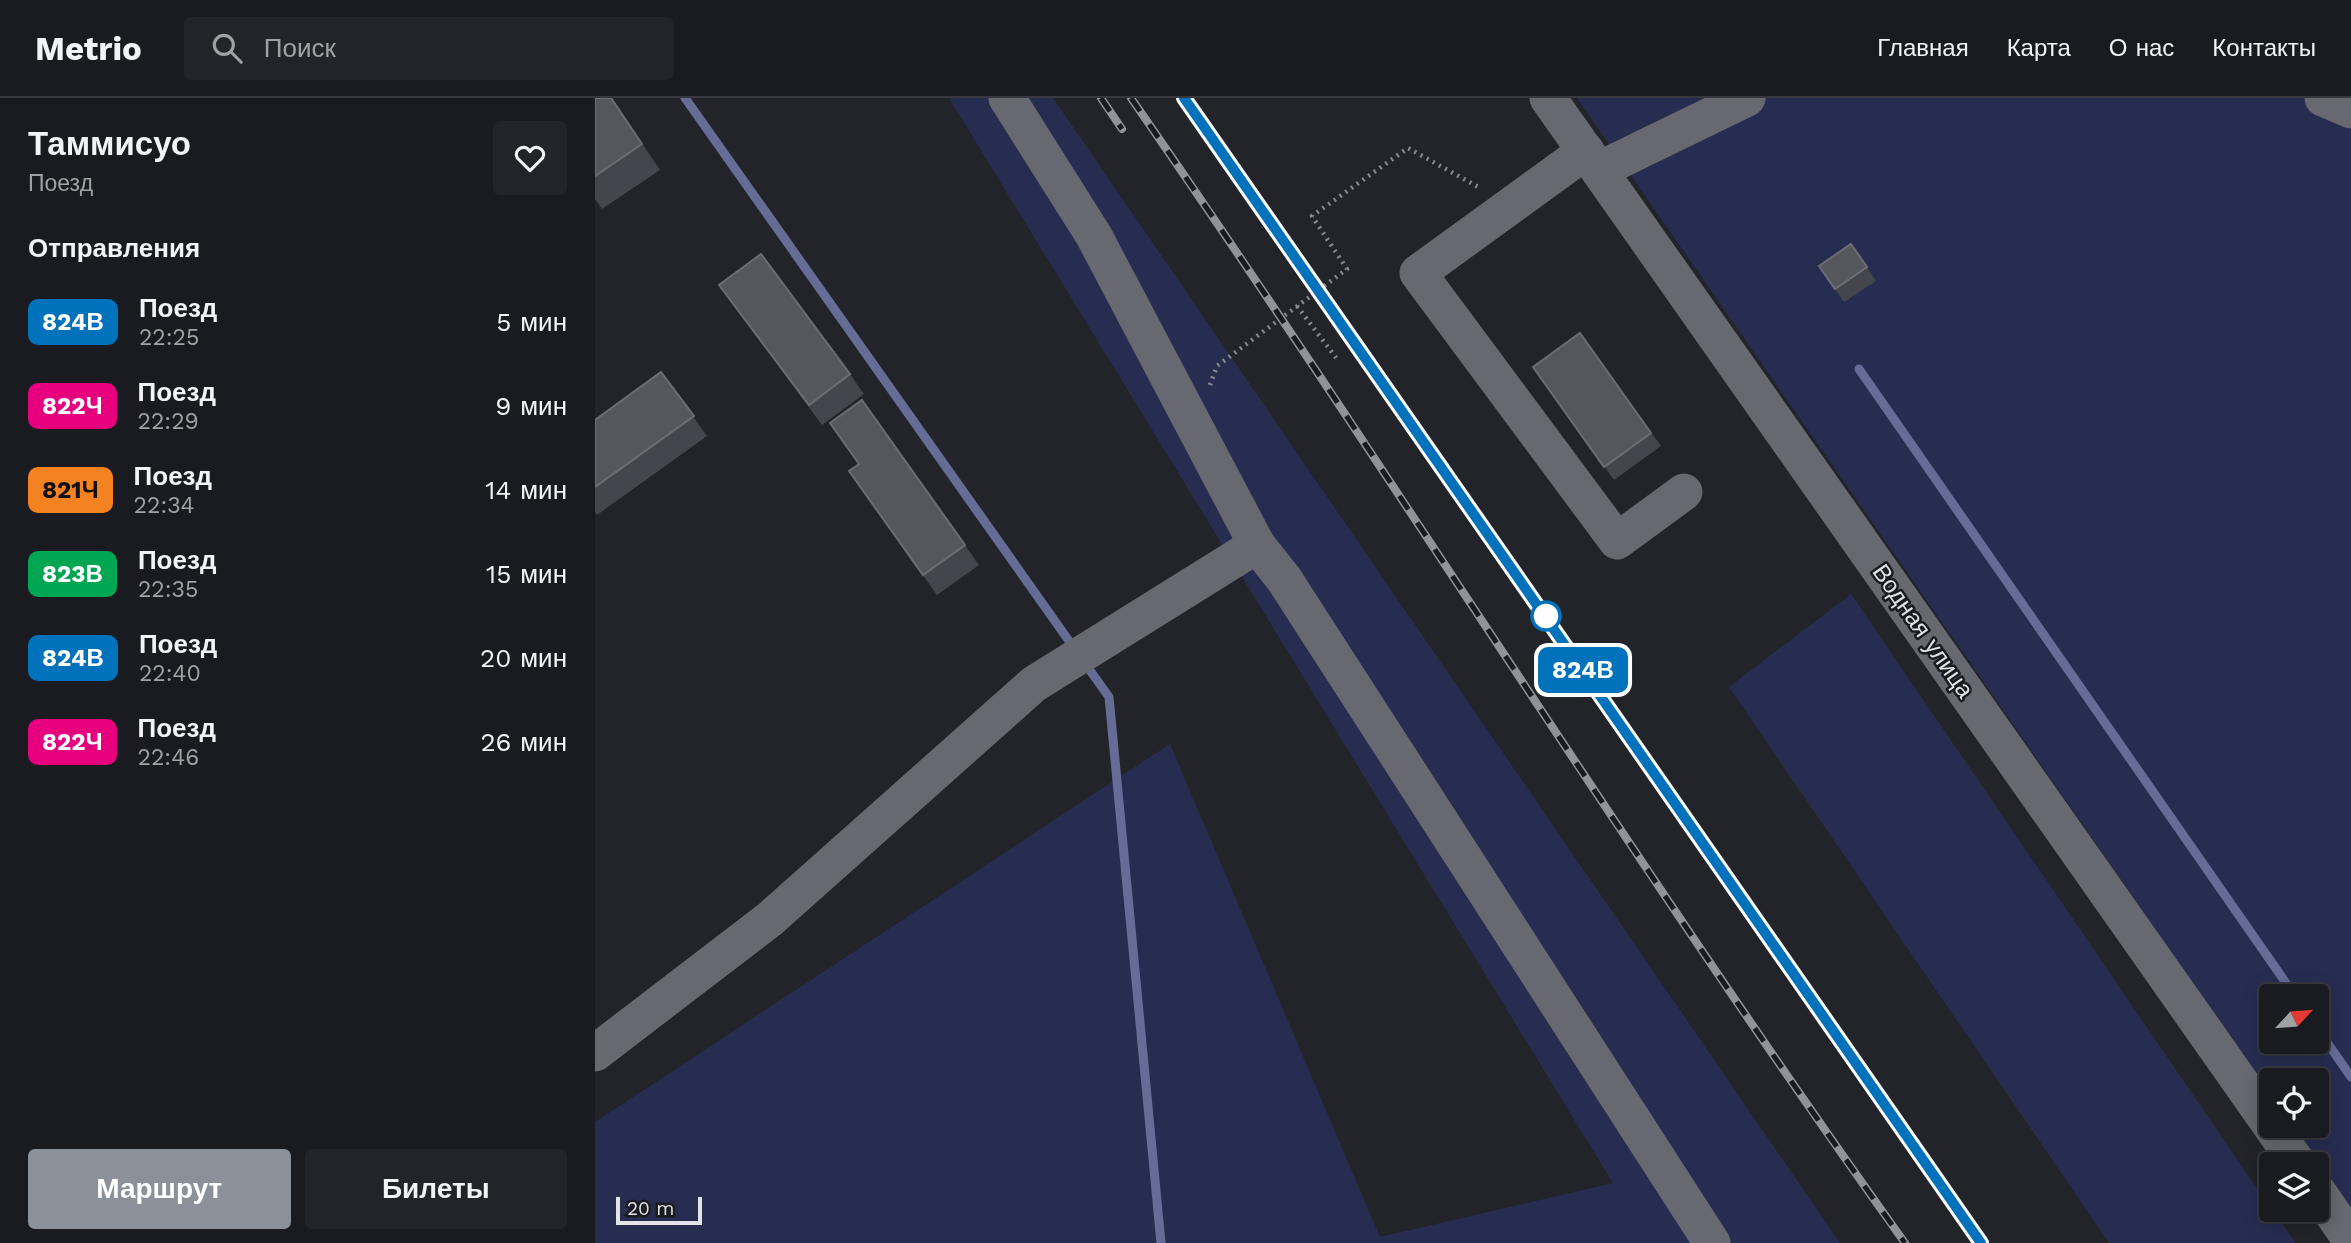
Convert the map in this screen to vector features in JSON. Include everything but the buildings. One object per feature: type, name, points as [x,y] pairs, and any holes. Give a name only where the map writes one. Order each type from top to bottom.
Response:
[{"type":"street","points":[[1007,98],[1094,236],[1257,545],[1284,579],[1712,1243]]},
{"type":"street","name":"Водная улица","points":[[1548,98],[2290,1152]]},
{"type":"street","points":[[1684,492],[1617,541],[1418,273],[1511,206],[1592,160],[1747,98]]},
{"type":"street","points":[[2323,98],[2351,110]]},
{"type":"street","points":[[595,1053],[770,919],[1034,684],[1257,545]]},
{"type":"street","points":[[2329,1208],[2351,1240]]},
{"type":"path","points":[[1205,396],[1217,366],[1347,269],[1312,216],[1408,148],[1511,206]]},
{"type":"path","points":[[1297,306],[1337,359]]},
{"type":"shaded area","points":[[949,98],[1053,98],[1840,1243],[595,1243],[595,1122],[1170,744],[1380,1237],[1613,1183]]},
{"type":"shaded area","points":[[1577,98],[2351,98],[2351,1210],[2329,1178],[2329,1152],[2311,1152],[2301,1138],[2329,1138],[2329,1068],[2259,1068],[2259,1078]]},
{"type":"shaded area","points":[[1851,594],[2259,1191],[2259,1222],[2281,1222],[2296,1243],[2109,1243],[1729,687]]},
{"type":"waterway","points":[[685,98],[1074,648]]},
{"type":"waterway","points":[[1859,369],[2287,984]]},
{"type":"waterway","points":[[1084,662],[1109,697],[1161,1243]]},
{"type":"waterway","points":[[2329,1045],[2351,1077]]},
{"type":"railway","points":[[1101,98],[1122,129]]},
{"type":"railway","points":[[1131,98],[1325,384],[1708,960],[1905,1243]]},
{"type":"railway","points":[[1184,98],[1981,1243]]},
{"type":"train","name":"824В","points":[[1184,98],[1316,292],[1677,802],[1981,1243]]}]
